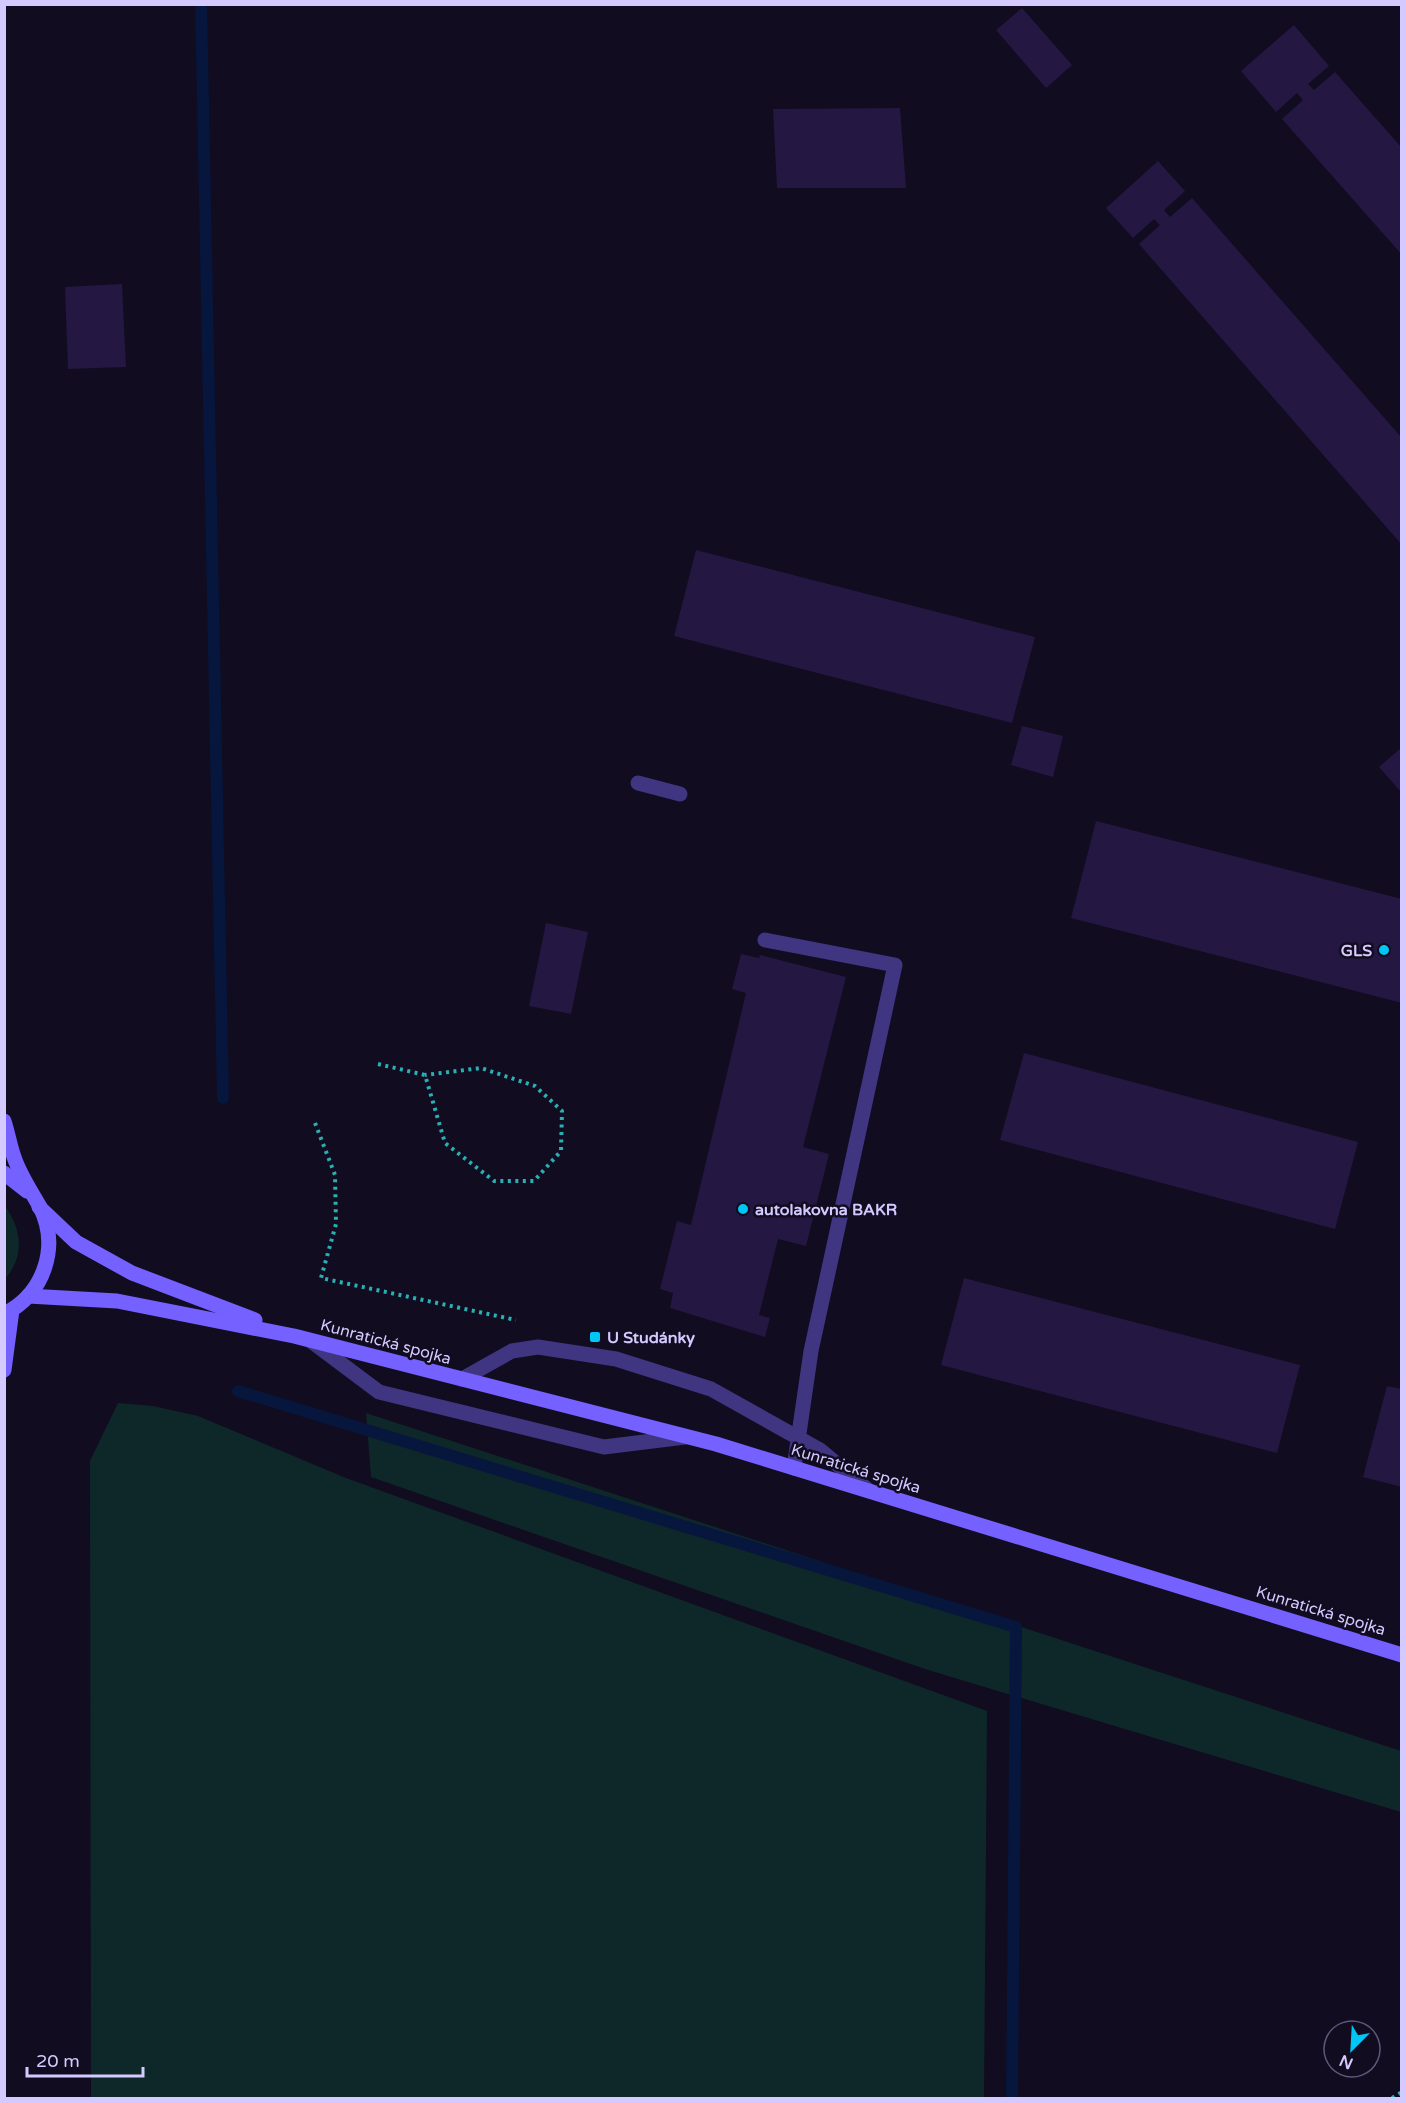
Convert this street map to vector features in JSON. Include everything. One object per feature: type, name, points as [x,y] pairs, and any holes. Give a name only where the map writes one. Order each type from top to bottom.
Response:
[{"type":"main road","points":[[4,1121],[14,1158],[50,1239],[42,1278],[28,1296],[8,1312],[4,1370]]},
{"type":"main road","name":"Kunratická spojka","points":[[4,1173],[76,1242],[132,1273],[301,1337]]},
{"type":"main road","name":"Kunratická spojka","points":[[28,1296],[117,1301],[301,1337],[686,1437],[868,1490],[1401,1655]]},
{"type":"lane","points":[[638,783],[680,794]]},
{"type":"lane","points":[[765,940],[895,965],[810,1351],[794,1468]]},
{"type":"lane","points":[[301,1337],[379,1392],[604,1448],[686,1437]]},
{"type":"lane","points":[[462,1379],[512,1351],[538,1347],[616,1359],[711,1389],[820,1450],[868,1490]]},
{"type":"path","points":[[378,1064],[425,1075],[482,1068],[535,1086],[562,1111],[561,1151],[534,1181],[494,1181],[445,1143],[425,1075]]},
{"type":"path","points":[[315,1124],[335,1175],[336,1224],[321,1278],[526,1323]]},
{"type":"path","points":[[1392,2098],[1401,2092]]},
{"type":"green space","points":[[5,1206],[15,1224],[19,1243],[16,1261],[5,1279]]},
{"type":"green space","points":[[118,1403],[153,1406],[198,1416],[346,1478],[987,1711],[984,2098],[91,2098],[90,1461]]},
{"type":"green space","points":[[366,1413],[1401,1751],[1401,1812],[925,1669],[371,1477]]},
{"type":"building","points":[[1022,8],[1072,65],[1046,88],[996,30]]},
{"type":"building","points":[[1294,25],[1329,66],[1308,84],[1314,90],[1335,72],[1402,148],[1402,255],[1282,119],[1303,100],[1297,93],[1276,112],[1241,71]]},
{"type":"building","points":[[900,108],[906,188],[777,188],[773,109]]},
{"type":"building","points":[[1158,161],[1185,191],[1164,210],[1170,217],[1192,198],[1402,438],[1402,545],[1139,244],[1160,225],[1154,219],[1133,238],[1106,208]]},
{"type":"building","points":[[122,284],[126,367],[68,369],[65,287]]},
{"type":"building","points":[[696,550],[1035,637],[1012,723],[674,636]]},
{"type":"building","points":[[1022,726],[1063,736],[1053,777],[1011,765]]},
{"type":"building","points":[[1402,747],[1402,793],[1379,767]]},
{"type":"building","name":"GLS","points":[[1096,821],[1402,899],[1402,1003],[1071,918]]},
{"type":"building","points":[[546,923],[588,932],[571,1014],[529,1006]]},
{"type":"building","points":[[741,954],[759,958],[760,955],[846,977],[803,1147],[829,1154],[806,1246],[778,1239],[759,1315],[770,1318],[765,1337],[670,1308],[673,1293],[660,1289],[677,1221],[691,1225],[746,993],[732,989]]},
{"type":"building","points":[[1024,1053],[1358,1142],[1335,1229],[1000,1140]]},
{"type":"building","points":[[964,1278],[1300,1365],[1277,1453],[941,1365]]},
{"type":"building","points":[[1387,1386],[1402,1389],[1402,1487],[1363,1477]]},
{"type":"waterway","points":[[201,4],[223,1098]]},
{"type":"waterway","points":[[238,1391],[1016,1627],[1012,2098]]},
{"type":"place","name":"GLS","points":[[1384,950]]},
{"type":"place","name":"autolakovna BAKR","points":[[743,1209]]},
{"type":"place","name":"U Studánky","points":[[595,1337]]}]
